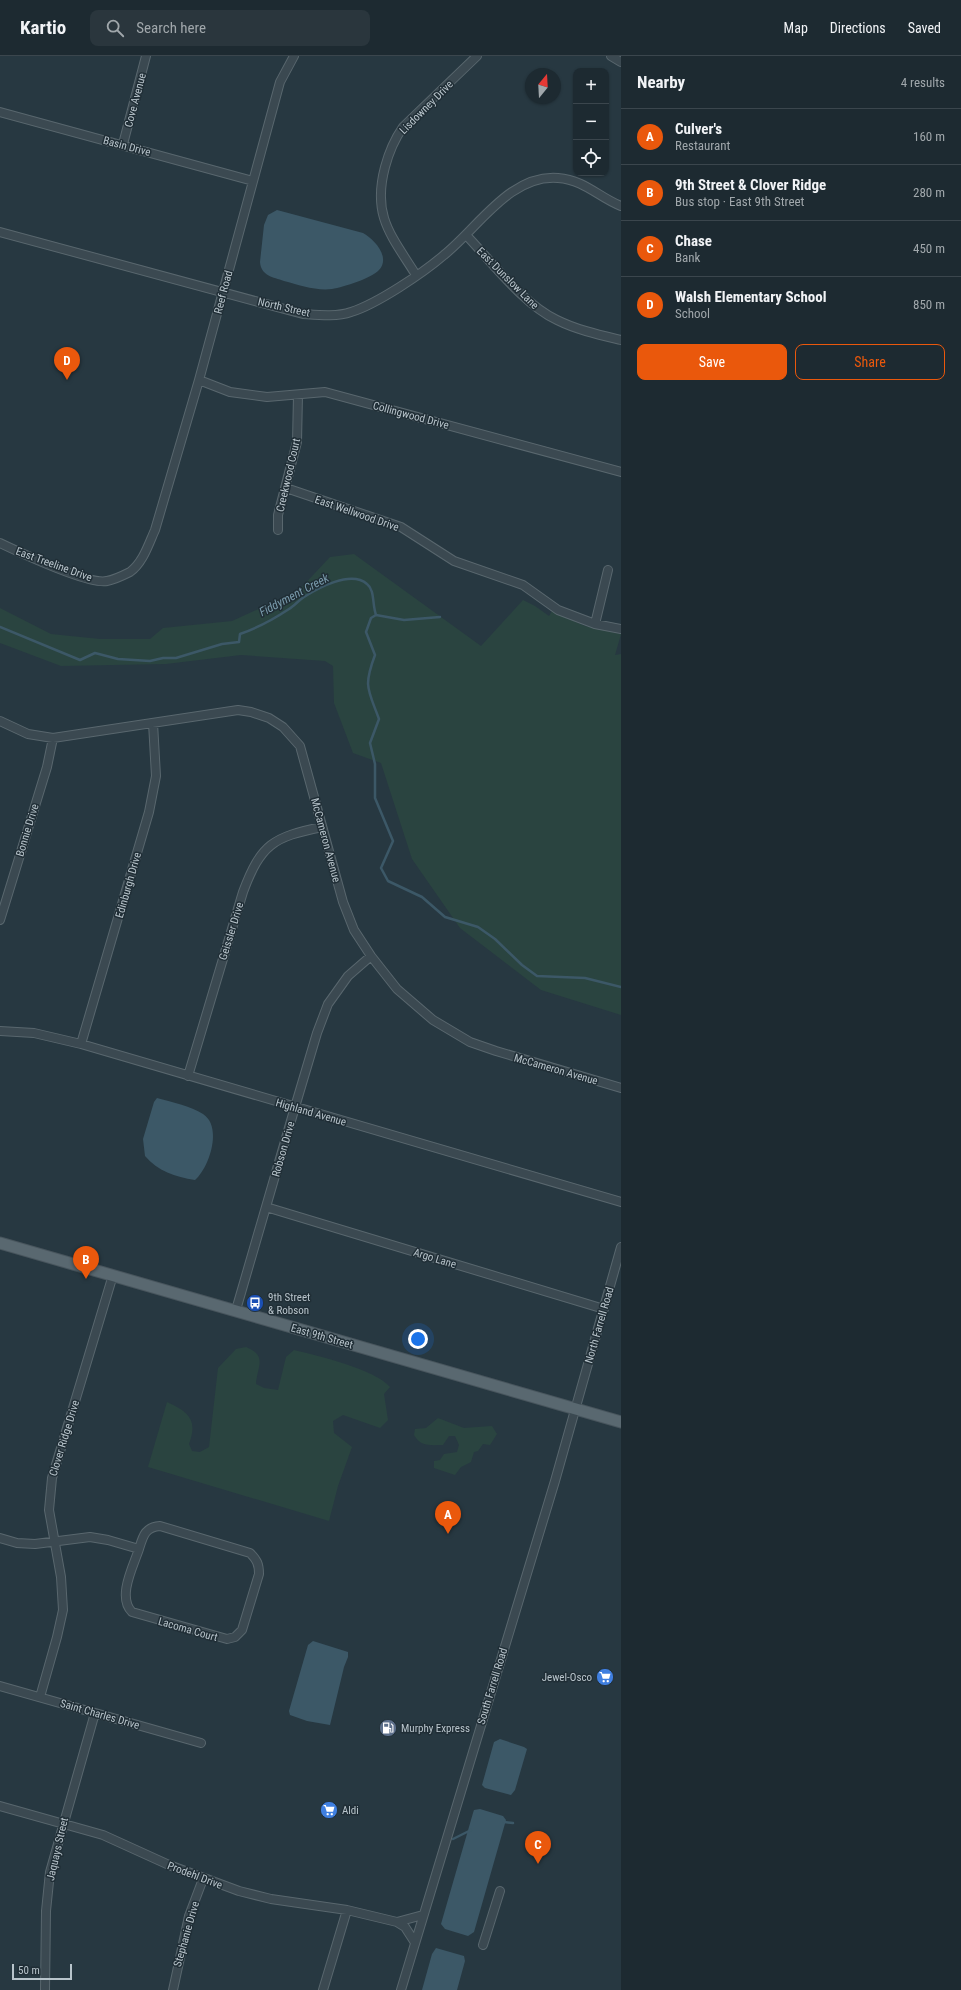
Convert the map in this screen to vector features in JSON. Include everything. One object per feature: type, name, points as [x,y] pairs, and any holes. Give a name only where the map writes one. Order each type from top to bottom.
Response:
[{"type":"main road","name":"East 9th Street","points":[[0,1243],[576,1406],[621,1422]]},
{"type":"street","name":"Cove Avenue","points":[[123,144],[146,56]]},
{"type":"street","name":"Reef Road","points":[[155,530],[199,380],[280,82],[294,56]]},
{"type":"street","name":"Lisdowney Drive","points":[[416,275],[382,216],[380,192],[386,164],[395,138],[403,127],[477,56]]},
{"type":"street","points":[[611,56],[621,62]]},
{"type":"street","name":"Basin Drive","points":[[0,112],[123,144],[253,181]]},
{"type":"street","name":"North Street","points":[[0,232],[303,314],[326,315],[351,313],[377,300],[444,255],[515,189],[539,179],[557,178],[576,181],[586,185],[621,206]]},
{"type":"street","name":"East Dunslow Lane","points":[[466,235],[528,300],[547,315],[568,325],[621,340]]},
{"type":"street","name":"Collingwood Drive","points":[[199,380],[230,392],[268,397],[325,392],[621,472]]},
{"type":"street","name":"Creekwood Court","points":[[278,530],[278,515],[297,442],[298,395]]},
{"type":"street","name":"East Wellwood Drive","points":[[286,488],[401,527],[454,561],[522,585],[558,610],[595,624],[621,629]]},
{"type":"street","name":"East Treeline Drive","points":[[0,543],[28,557],[83,577],[106,582],[130,572],[145,553],[155,530]]},
{"type":"street","points":[[595,624],[608,570]]},
{"type":"street","name":"McCameron Avenue","points":[[0,721],[28,734],[52,738],[238,710],[261,714],[276,722],[300,746],[343,902],[354,930],[371,956],[397,989],[433,1020],[449,1031],[470,1042],[621,1088]]},
{"type":"street","name":"Edinburgh Drive","points":[[81,1044],[150,812],[156,776],[153,724]]},
{"type":"street","name":"Bonnie Drive","points":[[0,920],[47,766],[52,738]]},
{"type":"street","name":"Geissler Drive","points":[[188,1076],[243,892],[253,867],[264,851],[290,834],[322,827]]},
{"type":"street","name":"Robson Drive","points":[[236,1310],[317,1033],[328,1004],[348,976],[371,956]]},
{"type":"street","name":"Highland Avenue","points":[[0,1031],[34,1033],[81,1044],[621,1202]]},
{"type":"street","name":"Argo Lane","points":[[266,1207],[604,1309]]},
{"type":"street","name":"North Farrell Road","points":[[576,1406],[621,1247]]},
{"type":"street","name":"Clover Ridge Drive","points":[[40,1698],[63,1610],[61,1577],[49,1510],[52,1478],[113,1275]]},
{"type":"street","name":"South Farrell Road","points":[[400,1990],[541,1527],[576,1406]]},
{"type":"street","name":"Lacoma Court","points":[[152,1526],[160,1526],[250,1553],[256,1559],[259,1566],[259,1574],[242,1630],[236,1637],[227,1639],[132,1612],[126,1606],[125,1597],[139,1549],[147,1530],[152,1526]]},
{"type":"street","points":[[0,1538],[17,1543],[35,1544],[90,1537],[108,1540],[139,1549]]},
{"type":"street","name":"Saint Charles Drive","points":[[0,1686],[201,1743]]},
{"type":"street","name":"Jaquays Street","points":[[45,1990],[46,1911],[50,1872],[95,1712]]},
{"type":"street","name":"Prodehl Drive","points":[[0,1806],[103,1836],[204,1879],[239,1891],[271,1899],[347,1910],[397,1922],[422,1915]]},
{"type":"street","name":"Stephanie Drive","points":[[173,1990],[189,1916],[204,1879]]},
{"type":"street","points":[[483,1945],[500,1891]]},
{"type":"street","points":[[323,1990],[347,1910]]},
{"type":"street","points":[[397,1922],[405,1927],[414,1941]]},
{"type":"green space","points":[[354,554],[481,646],[523,600],[549,616],[552,611],[585,626],[621,634],[615,655],[621,654],[621,1015],[541,990],[460,928],[412,859],[381,763],[353,753],[334,703],[333,666],[325,661],[241,655],[166,664],[61,666],[0,643],[0,608],[51,634],[100,639],[150,639],[163,628],[232,621],[298,591],[330,557]]},
{"type":"green space","points":[[246,1347],[253,1350],[259,1358],[260,1362],[256,1384],[264,1388],[278,1390],[286,1357],[294,1350],[345,1364],[372,1374],[383,1380],[390,1387],[384,1394],[388,1420],[380,1428],[343,1415],[333,1421],[334,1433],[352,1447],[338,1486],[329,1521],[148,1467],[167,1402],[181,1409],[190,1418],[192,1423],[192,1436],[189,1444],[192,1451],[200,1452],[209,1447],[218,1368],[236,1349]]},
{"type":"green space","points":[[438,1418],[464,1428],[492,1426],[497,1434],[490,1445],[483,1444],[478,1451],[474,1452],[471,1462],[461,1467],[455,1475],[434,1468],[434,1461],[440,1460],[444,1454],[457,1452],[459,1445],[455,1436],[449,1436],[443,1445],[434,1445],[420,1442],[414,1435],[415,1429],[426,1428]]},
{"type":"water","points":[[277,210],[363,233],[372,239],[380,249],[383,260],[382,265],[379,270],[364,279],[332,289],[308,287],[268,275],[261,267],[260,262],[264,225],[268,215]]},
{"type":"water","points":[[157,1098],[181,1104],[193,1109],[203,1114],[209,1120],[213,1137],[212,1147],[205,1166],[195,1180],[167,1172],[155,1166],[145,1156],[143,1139],[154,1102]]},
{"type":"water","points":[[313,1641],[348,1652],[330,1725],[307,1721],[290,1715],[289,1711],[308,1645]]},
{"type":"water","points":[[500,1739],[527,1749],[515,1790],[511,1795],[485,1788],[482,1785],[494,1742]]},
{"type":"water","points":[[480,1809],[503,1816],[506,1820],[474,1932],[468,1936],[445,1929],[441,1924],[474,1810]]},
{"type":"water","points":[[436,1948],[464,1956],[465,1961],[457,1990],[422,1990],[432,1954]]},
{"type":"waterway","name":"Fiddyment Creek","points":[[0,627],[80,660],[95,653],[118,659],[150,661],[163,658],[176,658],[222,644],[239,642],[240,634],[259,626],[291,608],[304,597],[318,589],[344,580],[360,580],[370,587],[376,615]]},
{"type":"waterway","name":"Fiddyment Creek","points":[[376,615],[371,618],[366,632],[375,655],[369,674],[368,688],[379,719],[370,743],[375,764],[375,798],[393,841],[381,868],[388,881],[422,897],[445,917],[478,927],[495,939],[522,965],[537,976],[585,978],[621,987]]},
{"type":"waterway","points":[[376,615],[404,620],[440,617]]},
{"type":"waterway","points":[[504,1822],[513,1823]]},
{"type":"waterway","points":[[453,1839],[471,1830]]},
{"type":"place","name":"Walsh Elementary School","points":[[67,380]]},
{"type":"place","name":"9th Street & Clover Ridge","points":[[86,1279]]},
{"type":"place","name":"9th Street & Robson","points":[[255,1303]]},
{"type":"place","name":"Culver's","points":[[448,1534]]},
{"type":"place","name":"Jewel-Osco","points":[[605,1677]]},
{"type":"place","name":"Murphy Express","points":[[388,1728]]},
{"type":"place","name":"Aldi","points":[[329,1810]]},
{"type":"place","name":"Chase","points":[[538,1864]]}]
